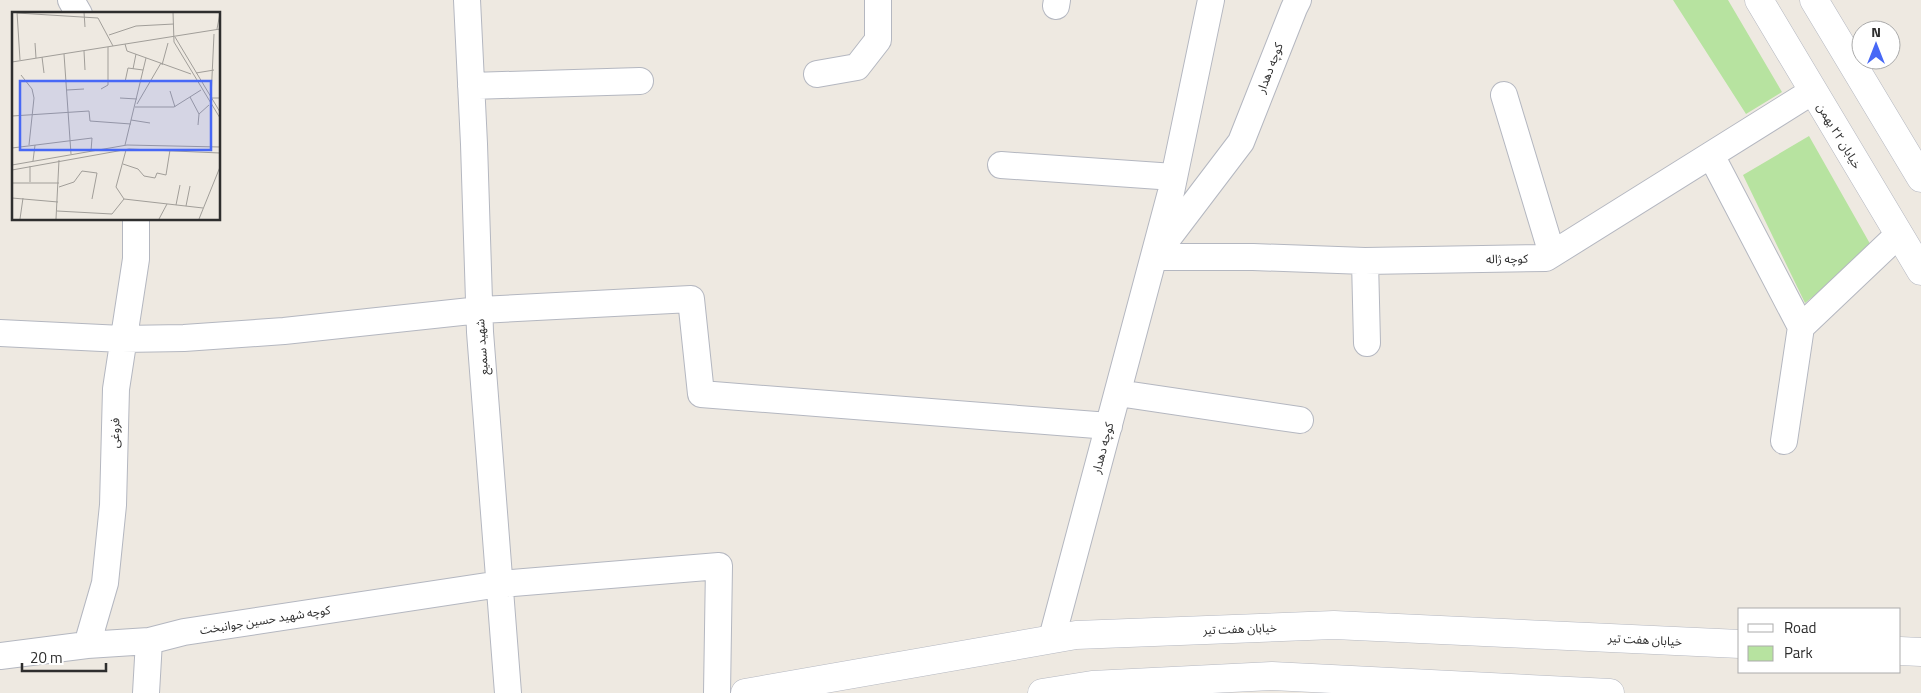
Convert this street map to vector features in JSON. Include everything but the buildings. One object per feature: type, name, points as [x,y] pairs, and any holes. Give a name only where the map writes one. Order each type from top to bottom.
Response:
[{"type":"street","points":[[71,0],[78,12]]},
{"type":"street","name":"شهید سمیع","points":[[467,0],[480,310],[508,693]]},
{"type":"street","points":[[817,74],[857,67],[878,40],[878,0]]},
{"type":"street","name":"کوچه دهدار","points":[[1052,638],[1174,177],[1211,0]]},
{"type":"street","name":"کوچه دهدار","points":[[1154,257],[1241,142],[1298,0]]},
{"type":"street","name":"خیابان ۲۲ بهمن","points":[[1759,0],[1921,271]]},
{"type":"street","points":[[1814,0],[1919,166]]},
{"type":"street","points":[[471,86],[640,81]]},
{"type":"street","name":"کوچه ژاله","points":[[1154,257],[1254,257],[1365,261],[1546,258],[1813,91]]},
{"type":"street","points":[[1504,94],[1552,254]]},
{"type":"street","points":[[1711,155],[1801,327],[1784,441]]},
{"type":"street","points":[[1001,165],[1174,177]]},
{"type":"street","name":"فروغی","points":[[87,645],[105,583],[113,505],[116,389],[122,340],[136,260],[136,220]]},
{"type":"street","points":[[1801,327],[1898,234]]},
{"type":"street","points":[[1365,261],[1366,343]]},
{"type":"street","points":[[0,333],[122,340],[284,331],[480,310],[691,299],[701,394],[1109,426]]},
{"type":"street","points":[[1118,393],[1300,420]]},
{"type":"street","name":"کوچه شهید حسین جوانبخت","points":[[0,656],[87,645],[149,641],[184,632],[500,584],[719,566],[717,693]]},
{"type":"street","name":"خیابان هفت تیر","points":[[745,693],[1076,635],[1334,625],[1738,644]]},
{"type":"street","points":[[146,693],[149,641]]},
{"type":"street","points":[[1901,651],[1921,652]]},
{"type":"street","points":[[1057,692],[1092,685],[1272,676],[1507,690],[1610,693]]},
{"type":"green space","points":[[1673,0],[1728,0],[1782,92],[1746,114]]},
{"type":"green space","points":[[1809,136],[1873,249],[1805,303],[1743,175]]}]
